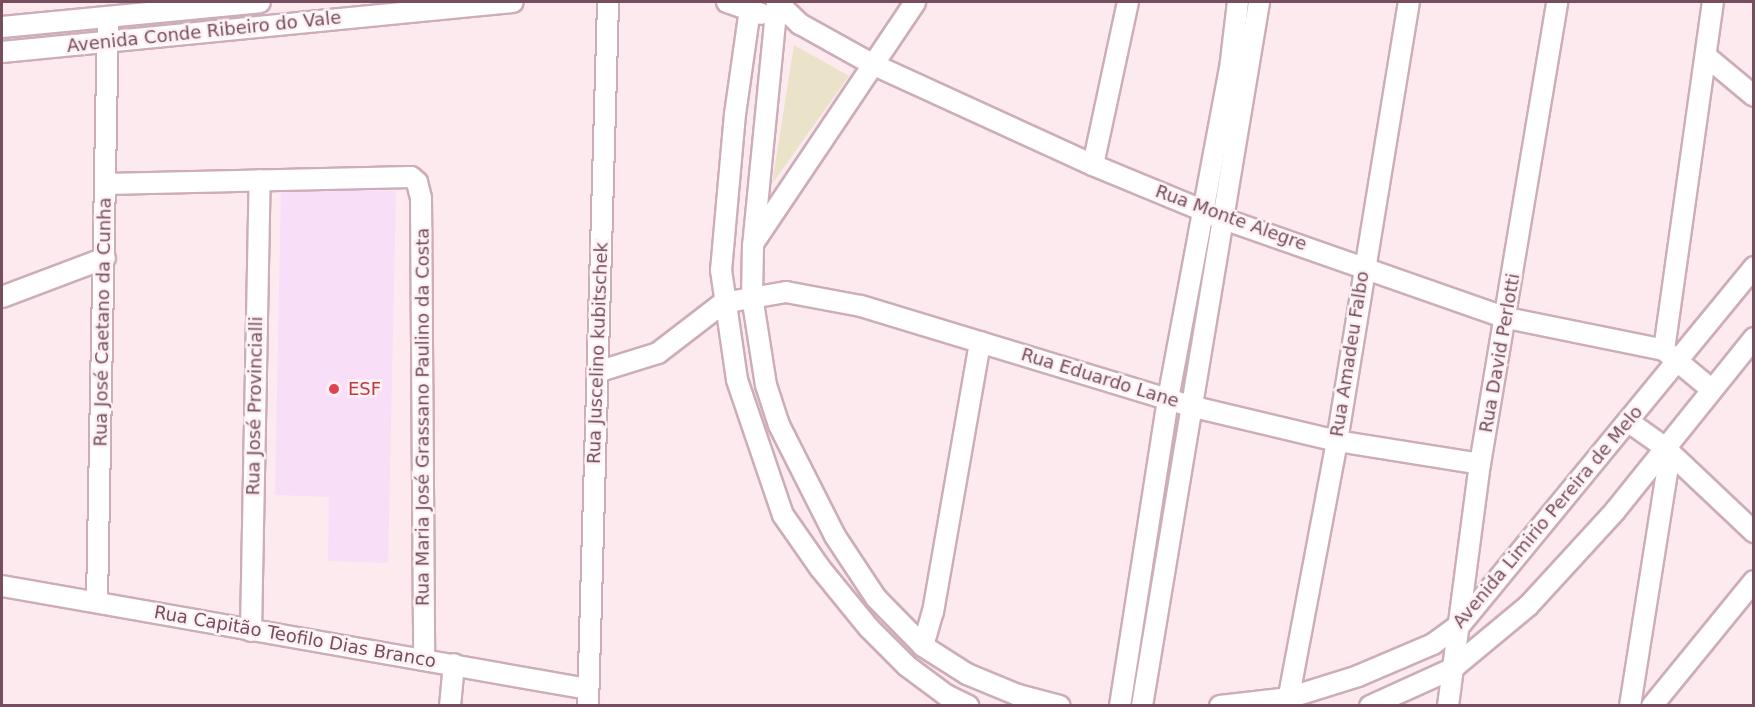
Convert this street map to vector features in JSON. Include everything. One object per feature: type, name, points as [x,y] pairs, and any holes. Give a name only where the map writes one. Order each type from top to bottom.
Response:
[{"type":"street","name":"Avenida Conde Ribeiro do Vale","points":[[2,27],[108,18],[175,6],[260,2]]},
{"type":"street","name":"Avenida Conde Ribeiro do Vale","points":[[2,52],[457,4],[513,2]]},
{"type":"street","name":"Rua Juscelino kubitschek","points":[[588,697],[608,2]]},
{"type":"street","points":[[727,2],[751,5],[740,66],[723,239],[723,303],[736,380],[783,515],[869,628],[907,666],[946,694],[969,705]]},
{"type":"street","points":[[753,245],[870,63],[915,2]]},
{"type":"street","points":[[1093,165],[1128,2]]},
{"type":"street","points":[[1120,705],[1168,399],[1230,69],[1238,2]]},
{"type":"street","points":[[1142,705],[1221,218],[1259,2]]},
{"type":"street","name":"Rua Amadeu Falbo","points":[[1288,702],[1337,441],[1364,265],[1409,2]]},
{"type":"street","name":"Rua David Perlotti","points":[[1448,705],[1461,624],[1480,464],[1507,318],[1557,2]]},
{"type":"street","points":[[1712,389],[1672,355],[1713,2]]},
{"type":"street","name":"Rua Monte Alegre","points":[[751,5],[776,8],[870,63],[1093,165],[1221,218],[1364,265],[1507,318],[1672,355]]},
{"type":"street","points":[[175,6],[177,33]]},
{"type":"street","points":[[776,8],[753,245],[752,296],[766,385],[795,465],[834,536],[876,598],[923,646],[967,674],[1018,694],[1060,705]]},
{"type":"street","name":"Rua José Caetano da Cunha","points":[[97,601],[110,42],[108,18]]},
{"type":"street","points":[[1706,56],[1754,96]]},
{"type":"street","name":"Rua Maria José Grassano Paulino da Costa","points":[[260,180],[411,177],[422,198],[424,660]]},
{"type":"street","points":[[106,184],[260,180]]},
{"type":"street","name":"Rua José Provincialli","points":[[251,631],[260,180]]},
{"type":"street","points":[[2,297],[105,258]]},
{"type":"street","name":"Avenida Limirio Pereira de Melo","points":[[1220,705],[1288,702],[1407,656],[1433,644],[1461,624],[1629,422],[1672,355],[1754,267]]},
{"type":"street","name":"Rua Eduardo Lane","points":[[723,303],[771,292],[815,295],[1190,406],[1337,441],[1480,464]]},
{"type":"street","points":[[597,372],[658,353],[723,303]]},
{"type":"street","name":"Avenida Limirio Pereira de Melo","points":[[1370,705],[1452,669],[1560,576],[1667,450],[1712,389],[1754,338]]},
{"type":"street","points":[[923,646],[933,612],[980,342]]},
{"type":"street","points":[[1629,422],[1667,450],[1754,532]]},
{"type":"street","points":[[1630,705],[1667,450]]},
{"type":"street","points":[[1652,705],[1754,581]]},
{"type":"street","name":"Rua Capitão Teofilo Dias Branco","points":[[2,586],[97,601],[251,631],[454,664],[588,697]]},
{"type":"street","points":[[450,705],[454,664]]},
{"type":"shaded area","points":[[794,45],[849,76],[772,184]]},
{"type":"shaded area","name":"ESF","points":[[281,189],[396,191],[388,563],[328,561],[329,497],[275,495]]},
{"type":"place","name":"ESF","points":[[334,389]]}]
